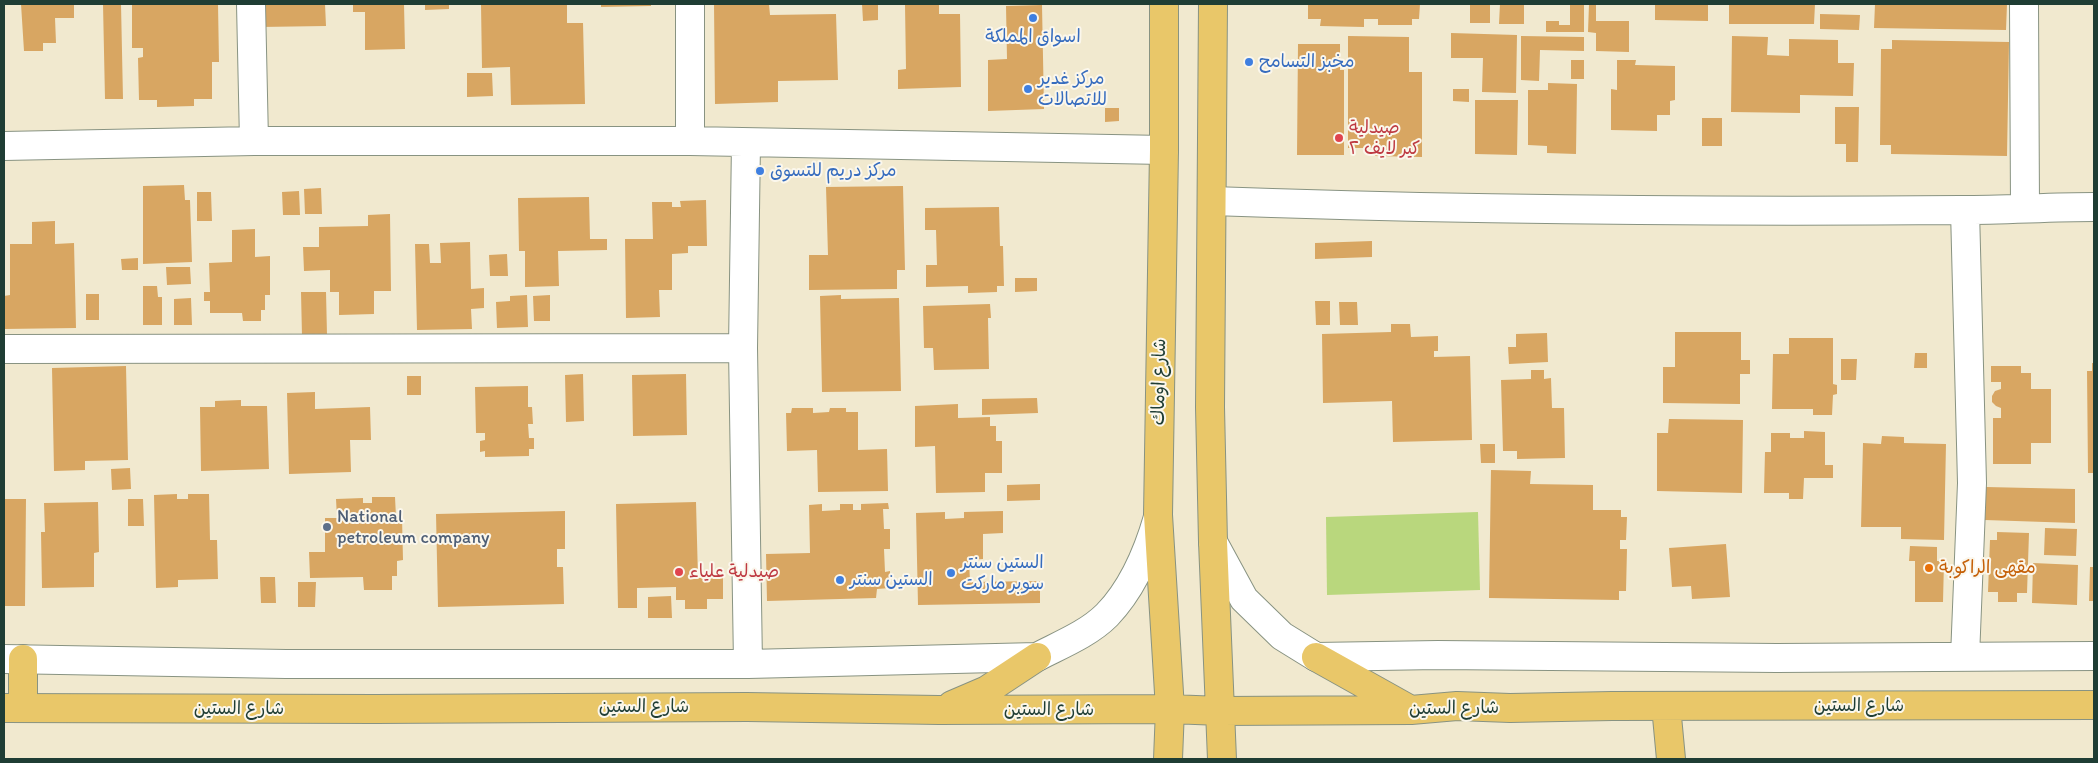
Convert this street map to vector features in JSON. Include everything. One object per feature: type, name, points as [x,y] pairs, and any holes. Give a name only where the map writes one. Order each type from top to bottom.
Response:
[{"type":"main road","name":"شارع اوماك","points":[[1164,4],[1164,150],[1158,515],[1170,709],[1168,759]]},
{"type":"main road","points":[[1213,4],[1210,407],[1213,542],[1222,759]]},
{"type":"main road","points":[[940,710],[986,690],[1037,656]]},
{"type":"main road","points":[[1316,657],[1410,710]]},
{"type":"main road","points":[[13,708],[14,659]]},
{"type":"main road","name":"شارع الستين","points":[[13,708],[375,709],[747,706],[940,710],[1170,709],[1221,711],[1410,710],[1457,706],[1510,708],[2094,704]]},
{"type":"main road","points":[[1666,706],[1671,759]]},
{"type":"street","points":[[251,4],[254,141]]},
{"type":"street","points":[[690,4],[690,141]]},
{"type":"street","points":[[2024,4],[2025,207]]},
{"type":"street","points":[[4,146],[254,141],[690,141],[1164,150]]},
{"type":"street","points":[[746,143],[743,348],[748,664]]},
{"type":"street","points":[[1212,201],[1436,208],[1607,210],[1965,210],[2025,207],[2094,207]]},
{"type":"street","points":[[1965,210],[1972,483],[1965,657]]},
{"type":"street","points":[[4,349],[743,348]]},
{"type":"street","points":[[14,659],[286,664],[748,664],[1037,656],[1075,638],[1106,616],[1132,581],[1149,548],[1158,515]]},
{"type":"street","points":[[1213,542],[1244,599],[1282,636],[1316,657],[1438,655],[1767,658],[2094,656]]},
{"type":"green space","points":[[1478,512],[1480,590],[1327,595],[1326,517]]},
{"type":"building","points":[[21,4],[74,4],[74,18],[55,18],[56,43],[43,43],[43,51],[24,51]]},
{"type":"building","points":[[103,4],[121,4],[123,99],[105,99]]},
{"type":"building","points":[[132,4],[218,4],[219,62],[212,62],[212,99],[194,99],[194,106],[157,107],[157,100],[139,100],[138,58],[143,57],[143,48],[132,48]]},
{"type":"building","points":[[259,4],[325,4],[326,26],[260,27]]},
{"type":"building","points":[[353,4],[404,4],[405,49],[365,50],[365,12],[353,12]]},
{"type":"building","points":[[425,4],[449,4],[449,9],[425,10]]},
{"type":"building","points":[[481,4],[567,4],[567,23],[583,23],[585,104],[511,105],[510,67],[482,68]]},
{"type":"building","points":[[601,4],[651,4],[651,6],[601,7]]},
{"type":"building","points":[[714,4],[769,4],[770,15],[836,14],[838,80],[778,81],[778,102],[715,104]]},
{"type":"building","points":[[862,4],[878,4],[878,20],[863,21]]},
{"type":"building","points":[[1308,4],[1420,4],[1419,19],[1412,19],[1412,25],[1378,25],[1378,19],[1364,19],[1364,27],[1320,26],[1321,19],[1308,19]]},
{"type":"building","points":[[1470,4],[1490,4],[1490,23],[1470,23]]},
{"type":"building","points":[[1500,4],[1524,4],[1524,24],[1499,24]]},
{"type":"building","points":[[1570,4],[1584,5],[1584,32],[1546,32],[1546,21],[1559,21],[1559,25],[1570,25]]},
{"type":"building","points":[[1589,4],[1596,4],[1596,21],[1629,21],[1629,52],[1596,51],[1596,33],[1588,32]]},
{"type":"building","points":[[1655,4],[1708,4],[1708,21],[1655,20]]},
{"type":"building","points":[[1729,4],[1815,4],[1814,24],[1729,24]]},
{"type":"building","points":[[1875,4],[2007,4],[2006,30],[1874,28]]},
{"type":"building","points":[[905,5],[939,5],[939,14],[960,14],[961,87],[898,89],[898,70],[906,69]]},
{"type":"building","points":[[1042,5],[1044,109],[988,111],[988,60],[1007,59],[1006,6]]},
{"type":"building","points":[[1820,14],[1860,15],[1859,30],[1820,29]]},
{"type":"building","points":[[1451,33],[1517,35],[1516,93],[1482,92],[1483,58],[1451,58]]},
{"type":"building","points":[[1348,36],[1409,37],[1409,72],[1422,72],[1422,157],[1375,156],[1375,148],[1348,148]]},
{"type":"building","points":[[1521,36],[1584,37],[1584,51],[1540,50],[1539,81],[1521,80]]},
{"type":"building","points":[[1732,36],[1768,37],[1767,55],[1789,56],[1789,39],[1838,40],[1838,63],[1854,63],[1853,96],[1800,95],[1800,113],[1731,112]]},
{"type":"building","points":[[1892,40],[2009,42],[2007,156],[1891,154],[1891,145],[1880,145],[1881,49],[1892,49]]},
{"type":"building","points":[[1298,44],[1340,44],[1340,70],[1344,70],[1344,155],[1297,155]]},
{"type":"building","points":[[1571,60],[1584,60],[1584,79],[1571,79]]},
{"type":"building","points":[[1617,60],[1636,60],[1635,65],[1675,66],[1675,100],[1670,101],[1670,115],[1657,115],[1657,131],[1611,130],[1611,89],[1617,90]]},
{"type":"building","points":[[467,73],[492,73],[493,96],[467,97]]},
{"type":"building","points":[[1548,83],[1577,84],[1576,154],[1547,153],[1547,146],[1528,145],[1528,90],[1548,90]]},
{"type":"building","points":[[1453,89],[1469,89],[1469,102],[1453,101]]},
{"type":"building","points":[[1475,100],[1518,100],[1517,155],[1475,154]]},
{"type":"building","points":[[1835,107],[1859,107],[1858,162],[1846,162],[1846,144],[1835,144]]},
{"type":"building","points":[[1105,108],[1119,108],[1119,121],[1105,122]]},
{"type":"building","points":[[1702,118],[1722,118],[1722,146],[1702,146]]},
{"type":"building","points":[[184,185],[185,200],[190,200],[192,262],[143,264],[143,186]]},
{"type":"building","points":[[903,186],[905,270],[897,270],[897,289],[809,290],[809,255],[828,255],[826,187]]},
{"type":"building","points":[[321,188],[322,214],[305,214],[304,189]]},
{"type":"building","points":[[299,191],[300,215],[283,215],[282,192]]},
{"type":"building","points":[[197,192],[211,192],[212,221],[197,221]]},
{"type":"building","points":[[589,197],[590,239],[607,239],[607,250],[558,251],[559,286],[525,287],[525,251],[519,251],[518,198]]},
{"type":"building","points":[[706,200],[707,246],[688,246],[688,253],[672,254],[672,290],[659,290],[660,317],[626,318],[625,239],[653,239],[652,202],[672,202],[672,207],[681,207],[680,201]]},
{"type":"building","points":[[999,207],[1000,246],[1003,246],[1004,286],[997,286],[997,292],[968,293],[968,286],[926,287],[926,265],[937,265],[936,230],[925,230],[925,208]]},
{"type":"building","points":[[390,214],[391,291],[374,291],[374,314],[339,315],[339,292],[330,292],[330,270],[304,271],[303,247],[319,247],[319,227],[368,226],[368,215]]},
{"type":"building","points":[[55,221],[55,244],[74,243],[76,328],[4,329],[4,296],[10,295],[10,244],[32,244],[32,222]]},
{"type":"building","points":[[255,229],[255,257],[270,256],[270,295],[265,295],[265,310],[261,310],[261,321],[243,321],[242,313],[210,313],[210,301],[204,301],[204,292],[210,292],[209,263],[232,262],[232,230]]},
{"type":"building","points":[[1372,241],[1372,257],[1315,259],[1315,243]]},
{"type":"building","points":[[470,242],[471,289],[484,288],[484,308],[471,309],[472,329],[417,330],[415,244],[429,244],[430,263],[441,263],[440,243]]},
{"type":"building","points":[[507,254],[508,276],[490,276],[489,255]]},
{"type":"building","points":[[138,258],[138,270],[122,270],[121,259]]},
{"type":"building","points":[[166,267],[190,267],[191,284],[167,285]]},
{"type":"building","points":[[1015,278],[1037,278],[1037,291],[1015,292]]},
{"type":"building","points":[[143,286],[157,286],[158,297],[162,297],[162,325],[143,325]]},
{"type":"building","points":[[301,292],[326,292],[327,335],[302,336]]},
{"type":"building","points":[[86,294],[99,294],[99,320],[86,320]]},
{"type":"building","points":[[527,295],[528,327],[497,328],[496,302],[510,301],[510,296]]},
{"type":"building","points":[[550,295],[550,321],[534,321],[533,296]]},
{"type":"building","points":[[841,295],[841,299],[899,298],[901,391],[822,392],[820,296]]},
{"type":"building","points":[[191,298],[192,325],[174,325],[174,299]]},
{"type":"building","points":[[1315,301],[1330,301],[1330,325],[1316,325]]},
{"type":"building","points":[[1339,302],[1357,302],[1358,325],[1340,325]]},
{"type":"building","points":[[990,304],[991,318],[988,318],[989,369],[934,370],[933,348],[924,348],[923,306]]},
{"type":"building","points":[[1391,324],[1410,324],[1411,337],[1438,336],[1438,351],[1434,351],[1434,357],[1470,356],[1472,440],[1393,442],[1392,401],[1323,403],[1322,334],[1391,332]]},
{"type":"building","points":[[1675,332],[1741,332],[1741,360],[1750,360],[1750,374],[1740,374],[1740,404],[1663,403],[1663,367],[1675,367]]},
{"type":"building","points":[[1547,333],[1548,362],[1509,364],[1508,347],[1516,347],[1516,334]]},
{"type":"building","points":[[1789,338],[1833,338],[1833,384],[1837,385],[1837,394],[1833,395],[1832,415],[1813,415],[1813,409],[1772,409],[1773,354],[1789,354]]},
{"type":"building","points":[[1915,353],[1927,353],[1927,368],[1914,368]]},
{"type":"building","points":[[1841,359],[1857,359],[1856,380],[1841,380]]},
{"type":"building","points":[[2092,363],[2094,363],[2094,473],[2088,473],[2087,371],[2092,371]]},
{"type":"building","points":[[126,366],[128,460],[85,461],[85,470],[54,471],[52,368]]},
{"type":"building","points":[[1991,366],[2021,366],[2021,373],[2031,373],[2031,389],[2051,389],[2051,443],[2031,443],[2031,464],[1993,464],[1993,418],[2001,418],[2001,408],[1992,402],[1992,396],[1995,391],[2001,389],[2001,382],[1991,382]]},
{"type":"building","points":[[1531,370],[1544,370],[1544,379],[1551,378],[1552,408],[1564,408],[1565,458],[1517,459],[1517,451],[1503,451],[1501,380],[1531,379]]},
{"type":"building","points":[[583,374],[584,421],[566,422],[565,375]]},
{"type":"building","points":[[686,374],[687,435],[633,436],[632,375]]},
{"type":"building","points":[[407,376],[421,376],[421,395],[407,395]]},
{"type":"building","points":[[528,386],[528,407],[532,407],[533,424],[528,424],[529,438],[534,438],[534,449],[529,449],[529,456],[485,457],[485,451],[480,452],[480,441],[485,440],[485,433],[476,433],[475,387]]},
{"type":"building","points":[[315,392],[315,409],[370,407],[371,440],[350,440],[351,472],[289,474],[287,393]]},
{"type":"building","points":[[1037,398],[1038,413],[982,415],[982,399]]},
{"type":"building","points":[[241,400],[241,406],[267,406],[269,469],[201,471],[200,407],[215,407],[215,401]]},
{"type":"building","points":[[958,404],[958,418],[990,417],[990,426],[996,426],[996,441],[1002,441],[1002,473],[985,473],[985,492],[936,493],[935,446],[915,447],[915,406]]},
{"type":"building","points":[[792,408],[813,408],[813,413],[829,412],[830,408],[846,408],[846,412],[858,412],[858,450],[887,449],[888,491],[818,492],[817,450],[787,451],[786,413],[791,413]]},
{"type":"building","points":[[1669,419],[1743,420],[1742,493],[1657,491],[1657,433],[1668,433]]},
{"type":"building","points":[[1804,431],[1825,432],[1825,465],[1833,465],[1833,478],[1804,478],[1803,499],[1789,499],[1789,493],[1764,493],[1765,452],[1771,452],[1771,433],[1790,433],[1790,438],[1804,438]]},
{"type":"building","points":[[1882,436],[1904,437],[1904,443],[1946,444],[1944,540],[1901,539],[1901,527],[1861,527],[1863,443],[1881,444]]},
{"type":"building","points":[[1480,444],[1495,444],[1495,463],[1481,463]]},
{"type":"building","points":[[130,468],[131,489],[112,490],[111,469]]},
{"type":"building","points":[[1491,470],[1531,471],[1530,484],[1593,485],[1593,510],[1621,510],[1621,517],[1627,517],[1626,540],[1620,540],[1620,549],[1627,549],[1626,591],[1619,591],[1619,600],[1489,598]]},
{"type":"building","points":[[1040,484],[1040,500],[1007,501],[1007,485]]},
{"type":"building","points":[[1986,487],[2075,489],[2075,523],[1985,520]]},
{"type":"building","points":[[177,494],[177,499],[188,499],[188,494],[209,494],[210,540],[217,540],[218,579],[178,580],[178,587],[156,588],[154,495]]},
{"type":"building","points":[[372,497],[395,497],[396,517],[402,517],[403,560],[397,561],[397,576],[392,576],[392,590],[364,590],[363,577],[310,578],[309,552],[325,552],[325,518],[337,518],[336,499],[363,498],[363,503],[372,503]]},
{"type":"building","points":[[4,499],[26,499],[25,606],[4,606]]},
{"type":"building","points":[[128,499],[143,499],[144,526],[128,526]]},
{"type":"building","points":[[98,502],[99,552],[94,553],[94,587],[42,588],[41,532],[45,532],[44,503]]},
{"type":"building","points":[[696,502],[698,578],[723,577],[723,599],[707,599],[707,609],[685,609],[685,600],[676,600],[676,587],[637,588],[637,608],[618,608],[616,504]]},
{"type":"building","points":[[888,503],[889,509],[883,509],[884,529],[890,529],[890,549],[884,549],[885,572],[890,571],[890,588],[877,589],[876,598],[767,601],[766,554],[810,553],[809,505],[822,504],[822,511],[840,510],[840,504],[853,504],[853,510],[861,510],[861,504]]},
{"type":"building","points":[[565,511],[565,549],[557,549],[557,567],[563,567],[564,604],[438,607],[436,514]]},
{"type":"building","points":[[1003,511],[1003,533],[983,534],[983,559],[969,560],[970,582],[1040,581],[1040,603],[918,605],[916,513],[945,512],[945,519],[964,518],[964,512]]},
{"type":"building","points":[[2045,528],[2077,529],[2076,556],[2044,555]]},
{"type":"building","points":[[1997,532],[2029,533],[2027,593],[2017,593],[2017,602],[1998,602],[1998,592],[1988,592],[1990,540],[1997,540]]},
{"type":"building","points":[[1726,544],[1730,597],[1692,599],[1691,586],[1672,587],[1669,548]]},
{"type":"building","points":[[1910,546],[1937,547],[1937,561],[1944,561],[1943,602],[1915,602],[1915,561],[1909,561]]},
{"type":"building","points":[[2033,563],[2078,565],[2077,605],[2032,603]]},
{"type":"building","points":[[2090,567],[2094,567],[2094,601],[2089,601]]},
{"type":"building","points":[[260,577],[275,577],[276,603],[261,603]]},
{"type":"building","points":[[298,582],[316,582],[315,607],[298,607]]},
{"type":"building","points":[[671,596],[672,618],[648,618],[648,597]]},
{"type":"place","name":"اسواق المملكة","points":[[1033,18]]},
{"type":"place","name":"مخبز التسامح","points":[[1249,62]]},
{"type":"place","name":"مركز غدير للاتصالات","points":[[1028,89]]},
{"type":"place","name":"صيدلية كير لايف ٢","points":[[1339,138]]},
{"type":"place","name":"مركز دريم للتسوق","points":[[760,171]]},
{"type":"place","name":"National petroleum company","points":[[327,527]]},
{"type":"place","name":"مقهى الراكوبة","points":[[1929,568]]},
{"type":"place","name":"صيدلية علياء","points":[[679,572]]},
{"type":"place","name":"الستين سنتر سوبر ماركت","points":[[951,573]]},
{"type":"place","name":"الستين سنتر","points":[[840,580]]}]
